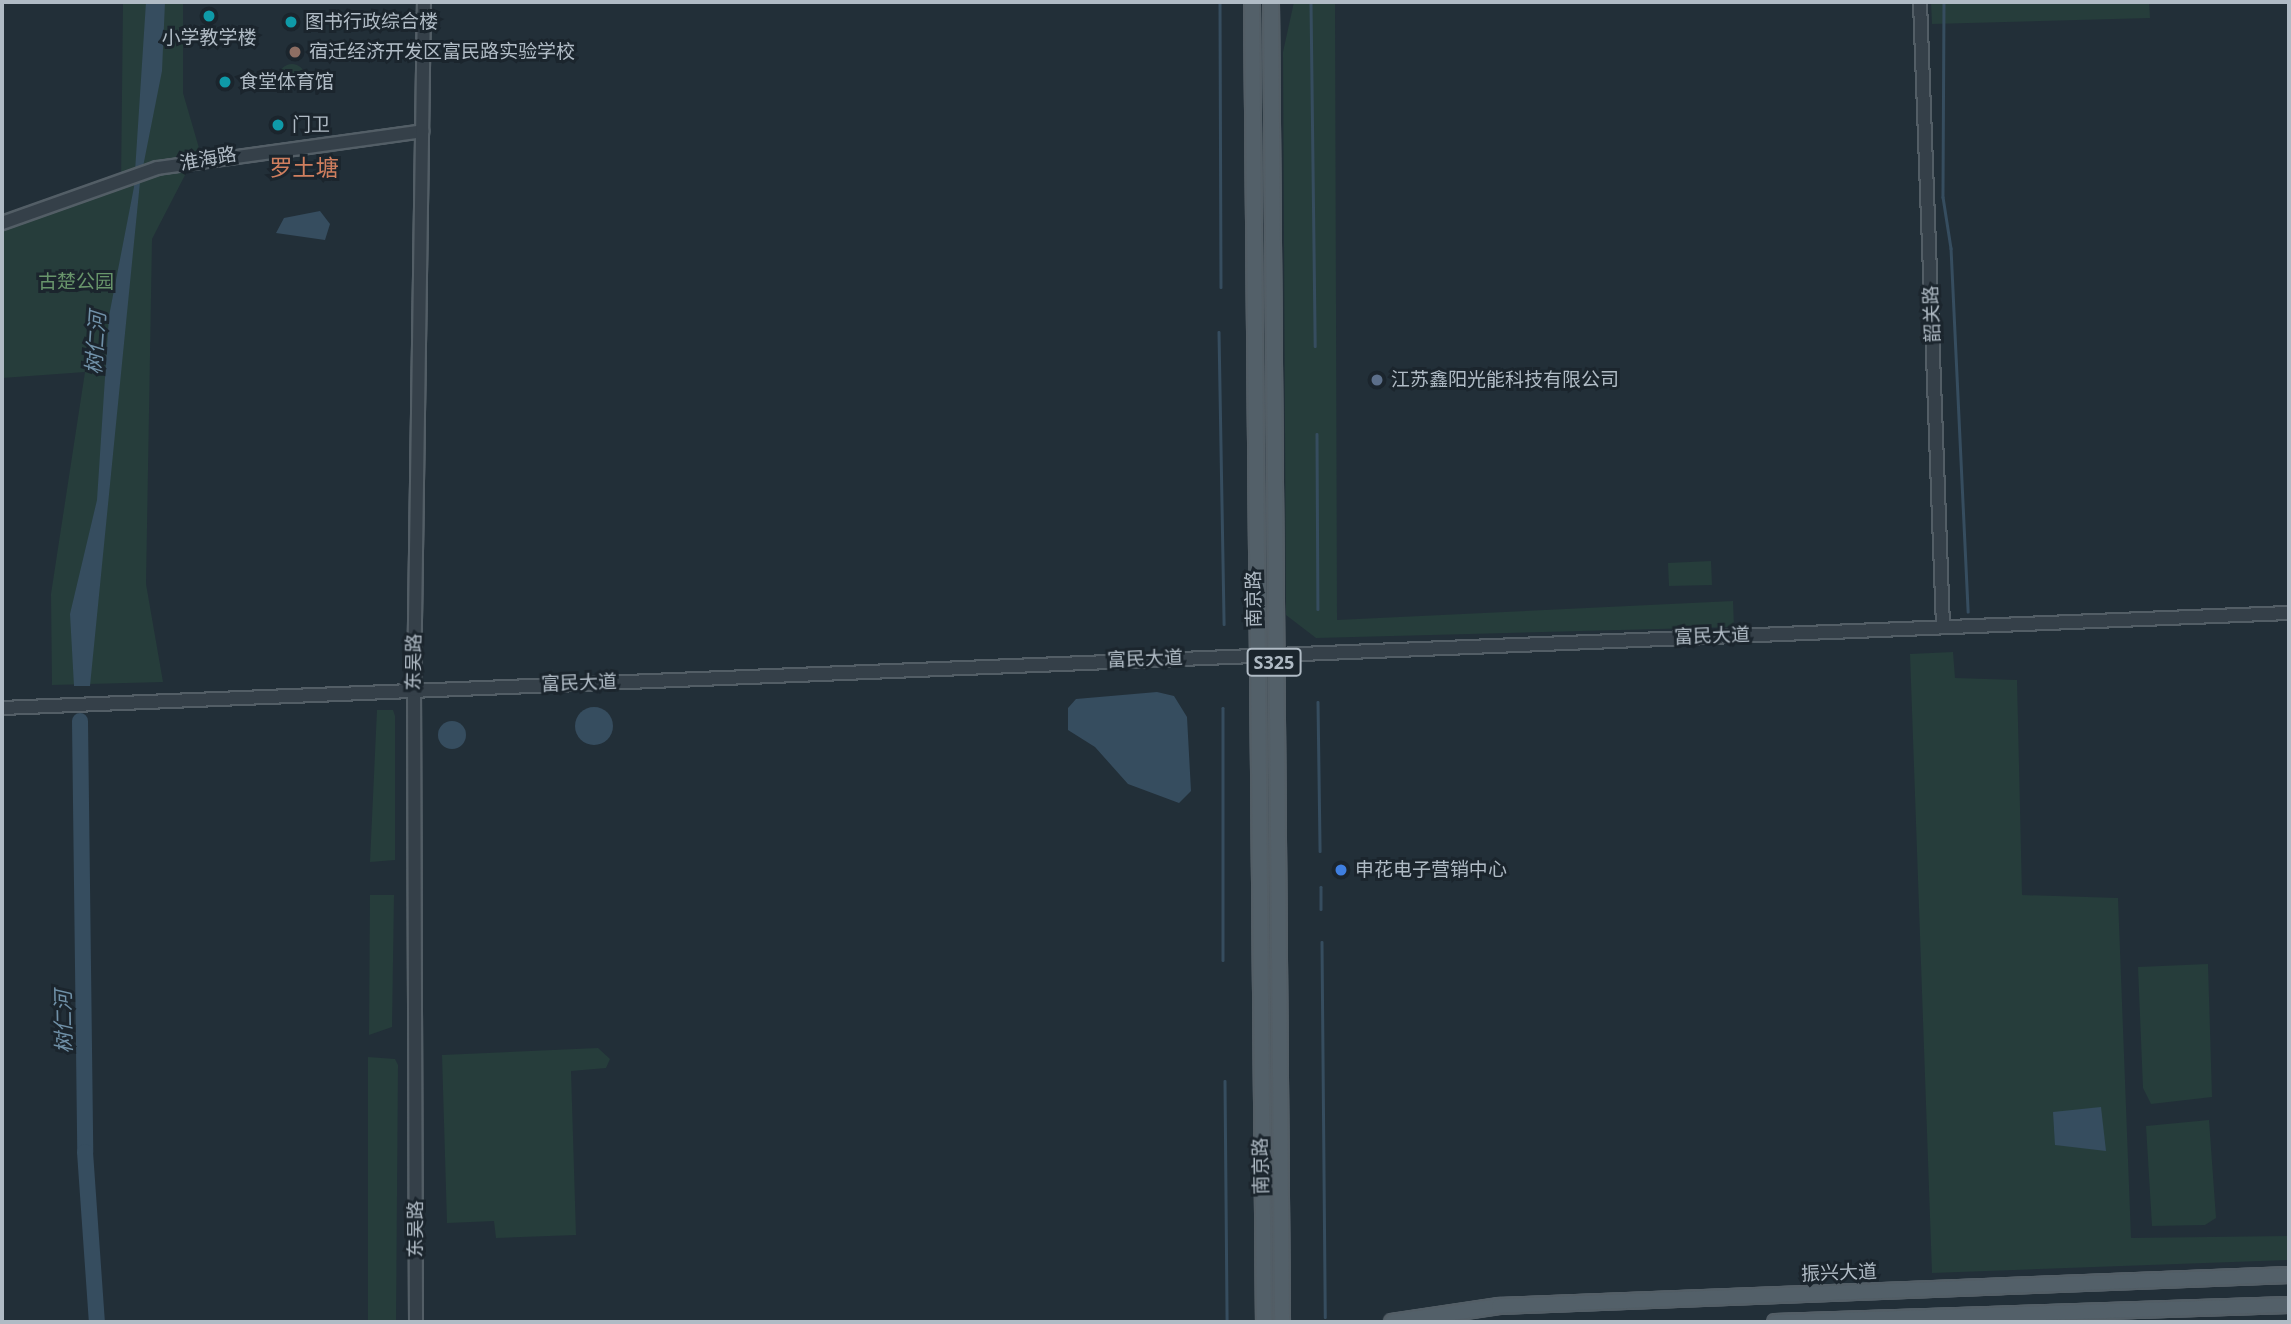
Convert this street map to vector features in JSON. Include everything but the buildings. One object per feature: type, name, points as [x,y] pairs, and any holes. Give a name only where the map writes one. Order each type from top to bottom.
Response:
[{"type":"main road","name":"南京路","points":[[1252,2],[1282,1322]]},
{"type":"main road","name":"南京路","points":[[1264,1322],[1271,2]]},
{"type":"main road","name":"振兴大道","points":[[1392,1322],[1499,1306],[2289,1275]]},
{"type":"main road","points":[[1774,1322],[2289,1305]]},
{"type":"street","name":"东吴路","points":[[416,1322],[414,690],[424,2]]},
{"type":"street","name":"韶关路","points":[[1920,2],[1943,626]]},
{"type":"street","name":"淮海路","points":[[2,223],[156,168],[422,131]]},
{"type":"street","name":"富民大道","points":[[2,708],[2289,613]]},
{"type":"green space","name":"古楚公园","points":[[123,2],[183,2],[183,93],[199,148],[152,239],[146,584],[163,682],[52,685],[51,594],[85,372],[2,378],[2,226],[121,183]]},
{"type":"green space","points":[[1294,2],[1335,2],[1337,620],[1733,601],[1734,627],[1316,638],[1286,615],[1283,52]]},
{"type":"green space","points":[[1931,2],[2149,2],[2150,18],[1932,24]]},
{"type":"green space","points":[[292,64],[301,68],[305,77],[301,86],[292,90],[283,86],[279,77],[283,68]]},
{"type":"green space","points":[[1711,561],[1712,585],[1669,586],[1668,563]]},
{"type":"green space","points":[[1953,652],[1955,678],[2017,680],[2022,895],[2118,898],[2131,1238],[2289,1236],[2289,1260],[1932,1273],[1910,654]]},
{"type":"green space","points":[[377,710],[393,710],[395,716],[395,860],[370,862]]},
{"type":"green space","points":[[370,895],[394,895],[392,1027],[369,1035]]},
{"type":"green space","points":[[2208,964],[2212,1097],[2151,1104],[2143,1088],[2138,967]]},
{"type":"green space","points":[[598,1048],[610,1059],[606,1068],[571,1071],[576,1235],[496,1238],[494,1221],[447,1223],[442,1055]]},
{"type":"green space","points":[[368,1057],[395,1059],[398,1065],[396,1322],[368,1322]]},
{"type":"green space","points":[[2209,1120],[2216,1218],[2205,1225],[2152,1226],[2146,1126]]},
{"type":"water","points":[[146,2],[165,2],[162,71],[140,182],[90,686],[74,686],[70,614],[97,500],[109,316],[134,187]]},
{"type":"water","points":[[320,211],[330,224],[325,240],[276,233],[284,218]]},
{"type":"water","points":[[1157,692],[1174,696],[1187,717],[1191,791],[1179,803],[1128,784],[1095,747],[1068,730],[1068,708],[1076,699]]},
{"type":"water","points":[[594,707],[608,712],[613,726],[608,740],[594,745],[580,740],[575,726],[580,712]]},
{"type":"water","points":[[452,721],[462,725],[466,735],[462,745],[452,749],[442,745],[438,735],[442,725]]},
{"type":"water","points":[[2101,1107],[2106,1151],[2055,1145],[2053,1112]]},
{"type":"waterway","points":[[1220,2],[1221,287]]},
{"type":"waterway","points":[[1311,2],[1315,346]]},
{"type":"waterway","points":[[1944,2],[1943,197],[1951,248],[1968,612]]},
{"type":"waterway","points":[[1219,332],[1224,624]]},
{"type":"waterway","points":[[1317,434],[1318,609]]},
{"type":"waterway","points":[[1318,702],[1320,851]]},
{"type":"waterway","points":[[1223,708],[1223,960]]},
{"type":"waterway","name":"树仁河","points":[[80,721],[85,1152],[97,1322]]},
{"type":"waterway","points":[[1321,887],[1321,909]]},
{"type":"waterway","points":[[1322,942],[1325,1317]]},
{"type":"waterway","points":[[1225,1081],[1227,1322]]},
{"type":"place","name":"小学教学楼","points":[[209,16]]},
{"type":"place","name":"图书行政综合楼","points":[[291,22]]},
{"type":"place","name":"宿迁经济开发区富民路实验学校","points":[[295,52]]},
{"type":"place","name":"食堂体育馆","points":[[225,82]]},
{"type":"place","name":"门卫","points":[[278,125]]},
{"type":"place","name":"江苏鑫阳光能科技有限公司","points":[[1377,380]]},
{"type":"place","name":"申花电子营销中心","points":[[1341,870]]},
{"type":"district","name":"罗土塘","points":[[304,167]]}]
